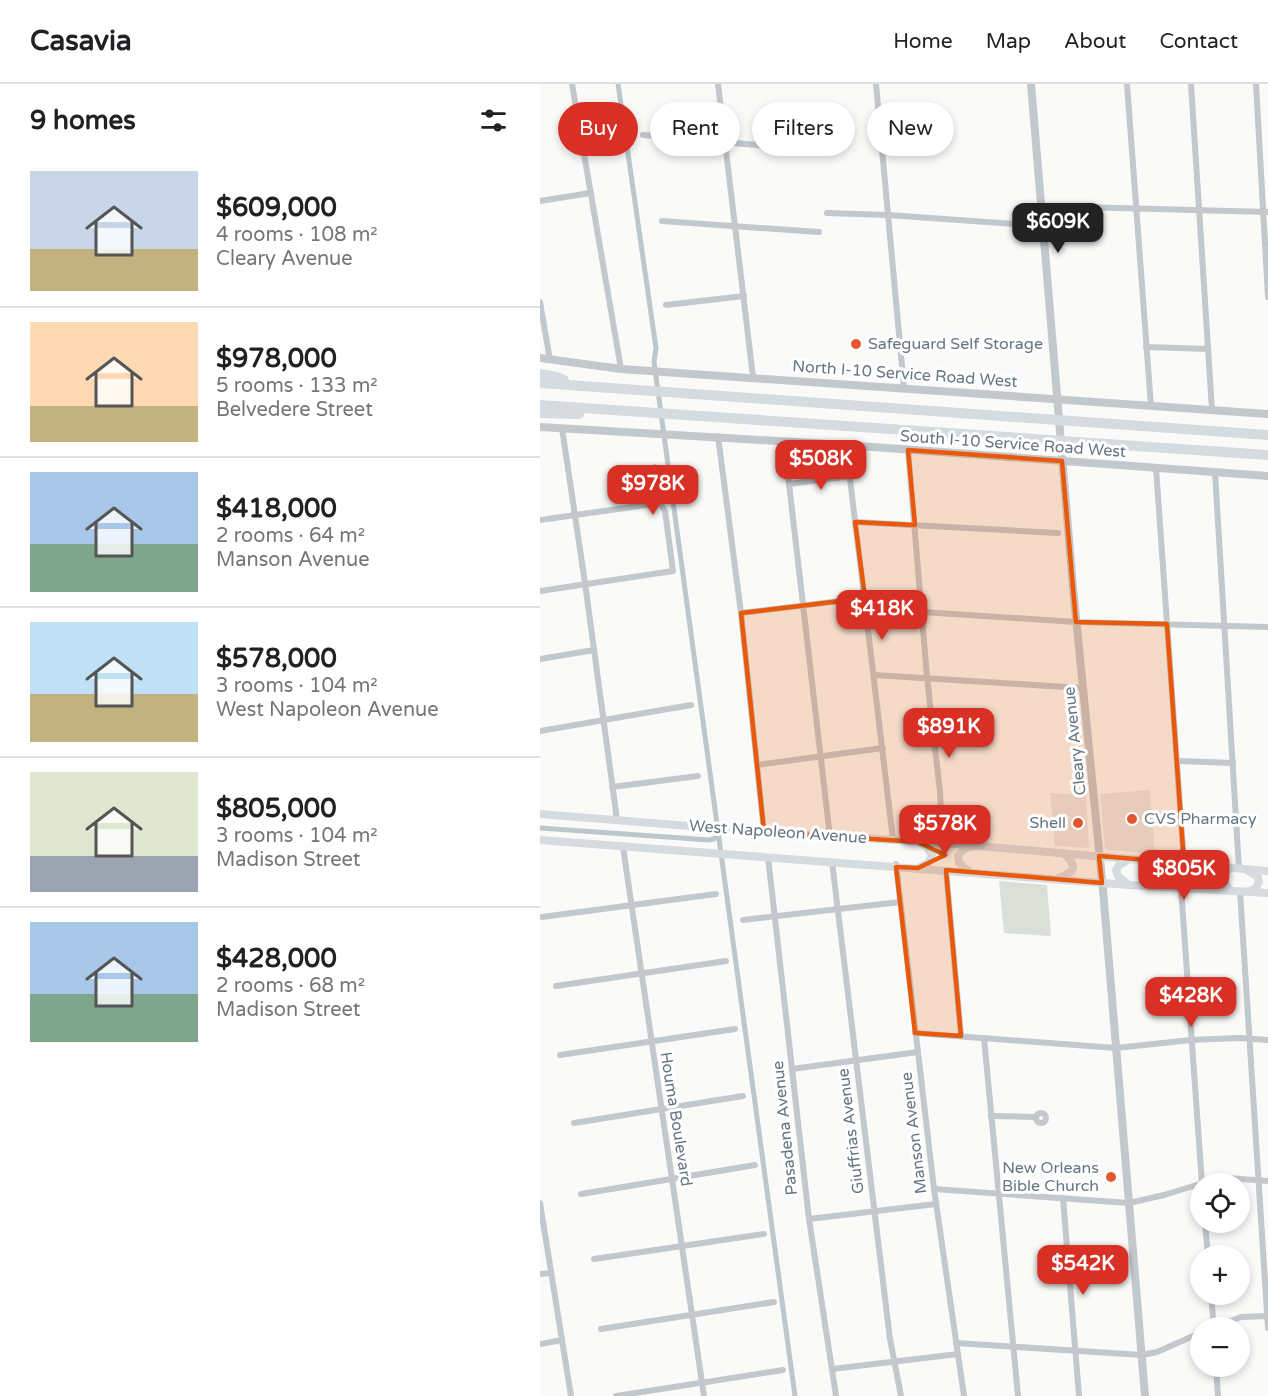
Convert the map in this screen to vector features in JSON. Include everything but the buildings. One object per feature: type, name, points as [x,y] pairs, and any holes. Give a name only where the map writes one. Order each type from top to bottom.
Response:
[{"type":"highway","points":[[540,374],[558,377],[573,385]]},
{"type":"highway","points":[[540,382],[1268,435]]},
{"type":"highway","points":[[540,405],[1268,455]]},
{"type":"highway","points":[[540,413],[587,415],[604,409]]},
{"type":"main road","name":"West Napoleon Avenue","points":[[540,814],[830,837],[943,843],[1268,871]]},
{"type":"main road","name":"West Napoleon Avenue","points":[[540,840],[896,865],[1129,885],[1268,893]]},
{"type":"main road","points":[[918,842],[926,846],[932,855],[929,862],[918,868]]},
{"type":"main road","points":[[969,872],[959,863],[958,856],[964,849],[972,846]]},
{"type":"main road","points":[[1058,879],[1070,873],[1073,866],[1073,863],[1063,853]]},
{"type":"main road","points":[[1129,885],[1118,876],[1116,870],[1119,865],[1131,859]]},
{"type":"main road","points":[[1230,890],[1221,879],[1222,873],[1238,869],[1254,874],[1259,882],[1255,889],[1245,891]]},
{"type":"street","points":[[572,84],[621,369]]},
{"type":"street","points":[[718,84],[720,102]]},
{"type":"street","points":[[876,84],[904,387]]},
{"type":"street","name":"Cleary Avenue","points":[[1031,84],[1145,1396]]},
{"type":"street","points":[[1127,84],[1150,405]]},
{"type":"street","points":[[1191,84],[1212,410]]},
{"type":"street","points":[[1256,84],[1266,212],[1268,297]]},
{"type":"street","points":[[643,135],[650,136]]},
{"type":"street","points":[[727,156],[753,377]]},
{"type":"street","points":[[540,201],[590,193]]},
{"type":"street","points":[[1042,206],[1266,212]]},
{"type":"street","points":[[827,213],[1044,226]]},
{"type":"street","points":[[662,221],[819,232]]},
{"type":"street","points":[[666,305],[744,296]]},
{"type":"street","points":[[540,303],[550,360]]},
{"type":"street","points":[[1146,347],[1208,349]]},
{"type":"street","name":"North I-10 Service Road West","points":[[540,358],[621,369],[1268,414]]},
{"type":"street","name":"South I-10 Service Road West","points":[[540,427],[718,436],[1268,476]]},
{"type":"street","points":[[562,428],[617,820]]},
{"type":"street","points":[[718,436],[741,613],[764,832]]},
{"type":"street","points":[[784,441],[830,837]]},
{"type":"street","points":[[846,445],[893,840]]},
{"type":"street","points":[[908,450],[943,843]]},
{"type":"street","points":[[540,591],[673,571],[655,467]]},
{"type":"street","points":[[1156,468],[1184,863]]},
{"type":"street","points":[[1215,472],[1238,869]]},
{"type":"street","points":[[789,484],[850,476]]},
{"type":"street","points":[[540,520],[660,503]]},
{"type":"street","points":[[855,522],[1058,533]]},
{"type":"street","points":[[741,613],[865,598]]},
{"type":"street","points":[[922,612],[1076,622],[1268,627]]},
{"type":"street","points":[[540,659],[594,650]]},
{"type":"street","points":[[874,675],[1083,688]]},
{"type":"street","points":[[540,731],[691,705]]},
{"type":"street","points":[[757,765],[882,748]]},
{"type":"street","points":[[1178,761],[1233,763]]},
{"type":"street","points":[[612,787],[698,776]]},
{"type":"street","name":"Houma Boulevard","points":[[622,847],[704,1396]]},
{"type":"street","name":"Pasadena Avenue","points":[[768,857],[809,1219],[836,1396]]},
{"type":"street","name":"Giuffrias Avenue","points":[[832,862],[874,1212],[901,1396]]},
{"type":"street","name":"Manson Avenue","points":[[896,865],[934,1189],[964,1396]]},
{"type":"street","points":[[946,870],[961,1036]]},
{"type":"street","points":[[1181,888],[1200,1173]]},
{"type":"street","points":[[1245,891],[1268,1328]]},
{"type":"street","points":[[542,917],[716,894]]},
{"type":"street","points":[[743,920],[900,902]]},
{"type":"street","points":[[556,986],[726,961]]},
{"type":"street","points":[[560,1055],[735,1029]]},
{"type":"street","points":[[915,1033],[1116,1048],[1191,1040],[1268,1040]]},
{"type":"street","points":[[984,1038],[1018,1396]]},
{"type":"street","points":[[792,1069],[918,1052]]},
{"type":"street","points":[[574,1122],[743,1096]]},
{"type":"street","points":[[991,1116],[1035,1118]]},
{"type":"street","points":[[581,1194],[755,1165]]},
{"type":"street","points":[[1250,1179],[1268,1180]]},
{"type":"street","points":[[934,1189],[1129,1203],[1190,1187]]},
{"type":"street","points":[[1063,1198],[1079,1396]]},
{"type":"street","points":[[540,1203],[571,1396]]},
{"type":"street","points":[[809,1219],[936,1204]]},
{"type":"street","points":[[594,1259],[764,1234]]},
{"type":"street","points":[[540,1274],[550,1273]]},
{"type":"street","points":[[601,1329],[774,1302]]},
{"type":"street","points":[[1241,1317],[1268,1316]]},
{"type":"street","points":[[956,1343],[1142,1355],[1157,1352],[1190,1337]]},
{"type":"street","points":[[540,1344],[562,1340]]},
{"type":"street","points":[[832,1369],[958,1354]]},
{"type":"street","points":[[616,1396],[783,1370]]},
{"type":"street","points":[[1217,1377],[1218,1396]]},
{"type":"highlighted area","points":[[908,450],[1062,461],[1076,622],[1167,624],[1184,863],[1099,856],[1102,883],[946,870],[961,1036],[915,1033],[896,867],[918,868],[945,855],[918,842],[764,832],[741,613],[865,598],[855,522],[915,525]]},
{"type":"shaded area","points":[[1150,790],[1155,854],[1107,850],[1100,794]]},
{"type":"shaded area","points":[[1050,793],[1086,795],[1089,848],[1055,846]]},
{"type":"shaded area","points":[[999,881],[1047,885],[1051,936],[1004,933]]},
{"type":"waterway","points":[[618,84],[656,348],[654,362],[795,1396]]},
{"type":"waterway","points":[[540,828],[709,840],[714,839],[718,834]]},
{"type":"place","name":"Safeguard Self Storage","points":[[856,344]]},
{"type":"place","name":"CVS Pharmacy","points":[[1132,819]]},
{"type":"place","name":"Shell","points":[[1078,823]]},
{"type":"place","name":"New Orleans Bible Church","points":[[1111,1177]]}]
